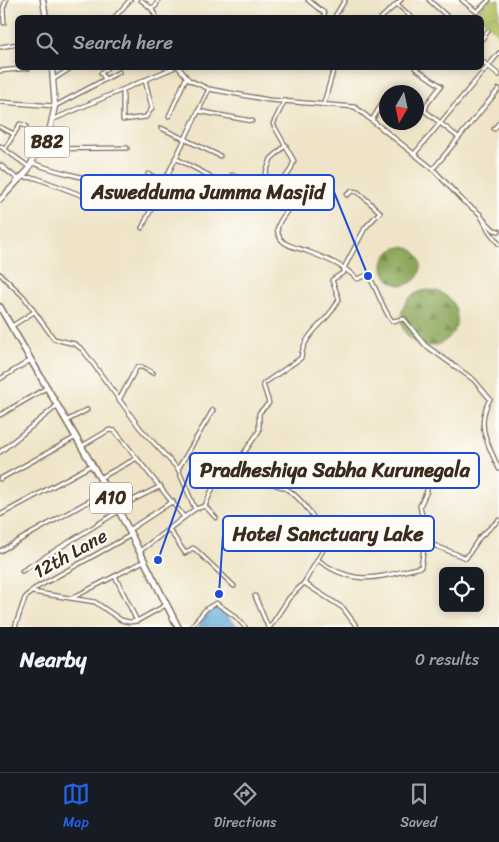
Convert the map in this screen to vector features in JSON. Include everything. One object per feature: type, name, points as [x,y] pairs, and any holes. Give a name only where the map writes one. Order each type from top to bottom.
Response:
[{"type":"highway","name":"A10","points":[[0,307],[77,436],[140,551],[178,627]]},
{"type":"main road","points":[[44,0],[46,15]]},
{"type":"main road","name":"B82","points":[[0,200],[20,179],[31,165],[38,149],[47,141],[54,119],[55,106],[52,70]]},
{"type":"street","points":[[4,24],[3,9],[6,0]]},
{"type":"street","points":[[117,15],[130,0]]},
{"type":"street","points":[[141,0],[151,8],[154,15]]},
{"type":"street","points":[[151,8],[156,6],[158,0]]},
{"type":"street","points":[[308,0],[324,12],[325,15]]},
{"type":"street","points":[[336,15],[345,0]]},
{"type":"street","points":[[384,15],[401,0]]},
{"type":"street","points":[[429,0],[446,15]]},
{"type":"street","points":[[462,0],[477,12],[489,0]]},
{"type":"street","points":[[397,4],[409,15]]},
{"type":"street","points":[[484,36],[488,31]]},
{"type":"street","points":[[0,47],[15,44]]},
{"type":"street","points":[[415,153],[499,53]]},
{"type":"street","points":[[484,63],[499,75]]},
{"type":"street","points":[[0,71],[15,69]]},
{"type":"street","points":[[54,79],[67,70]]},
{"type":"street","points":[[105,70],[101,73],[105,78]]},
{"type":"street","points":[[54,119],[168,70]]},
{"type":"street","points":[[180,70],[186,78],[209,89],[269,100],[355,107],[433,168],[463,201],[494,230],[499,231]]},
{"type":"street","points":[[324,103],[333,70]]},
{"type":"street","points":[[418,70],[442,86],[425,108],[425,111],[458,137]]},
{"type":"street","points":[[0,102],[55,106],[105,78],[120,72]]},
{"type":"street","points":[[169,116],[186,78]]},
{"type":"street","points":[[123,90],[123,120],[143,118],[152,108],[145,80]]},
{"type":"street","points":[[142,228],[209,89]]},
{"type":"street","points":[[433,168],[499,89]]},
{"type":"street","points":[[285,100],[273,124],[294,160],[290,171],[279,186],[288,210],[280,220],[278,229],[280,238],[290,246],[310,252],[344,268],[357,279],[368,275],[374,284],[381,305],[392,321],[404,319],[425,345],[474,380],[490,399],[483,411],[482,421],[499,469]]},
{"type":"street","points":[[372,120],[379,108]]},
{"type":"street","points":[[198,111],[252,121]]},
{"type":"street","points":[[494,129],[499,123]]},
{"type":"street","points":[[5,149],[20,124],[26,126]]},
{"type":"street","points":[[0,127],[14,134]]},
{"type":"street","points":[[161,128],[220,156]]},
{"type":"street","points":[[232,175],[257,184],[262,183],[271,159],[286,145]]},
{"type":"street","points":[[0,146],[31,165],[108,186],[123,193],[118,203],[110,206],[36,178],[20,179],[0,165]]},
{"type":"street","points":[[38,149],[128,148]]},
{"type":"street","points":[[175,158],[210,176]]},
{"type":"street","points":[[148,174],[182,189]]},
{"type":"street","points":[[140,551],[195,509],[206,506],[219,472],[239,460],[260,431],[259,413],[269,403],[262,384],[301,358],[302,345],[307,336],[336,307],[339,298],[332,280],[344,272],[344,268],[365,228],[380,212],[358,192],[352,191],[347,195]]},
{"type":"street","points":[[482,218],[499,244]]},
{"type":"street","points":[[0,274],[24,297],[54,339],[75,344],[83,350],[118,400],[149,438],[178,469],[195,509]]},
{"type":"street","points":[[12,326],[34,312]]},
{"type":"street","points":[[0,320],[6,316]]},
{"type":"street","points":[[0,379],[32,360]]},
{"type":"street","points":[[118,400],[137,367],[142,367],[153,373]]},
{"type":"street","points":[[0,415],[49,387]]},
{"type":"street","points":[[0,452],[59,404]]},
{"type":"street","points":[[68,420],[87,410]]},
{"type":"street","points":[[178,469],[213,410]]},
{"type":"street","points":[[82,446],[112,430],[115,431],[184,517]]},
{"type":"street","points":[[0,479],[77,436]]},
{"type":"street","points":[[100,478],[137,458]]},
{"type":"street","points":[[239,460],[269,482],[286,489],[311,514],[328,539],[304,583],[284,605],[269,627]]},
{"type":"street","points":[[0,515],[93,465]]},
{"type":"street","points":[[317,559],[333,570],[362,579],[371,579],[421,567],[426,542],[420,506],[427,491],[427,470]]},
{"type":"street","points":[[22,571],[118,510],[161,486]]},
{"type":"street","points":[[0,551],[107,491]]},
{"type":"street","name":"12th Lane","points":[[15,627],[25,598],[31,592],[130,533],[173,502]]},
{"type":"street","points":[[206,506],[216,518]]},
{"type":"street","points":[[426,542],[466,558],[480,537],[499,520]]},
{"type":"street","points":[[168,529],[185,553],[193,548],[196,550],[234,586]]},
{"type":"street","points":[[71,598],[145,561]]},
{"type":"street","points":[[115,576],[137,621]]},
{"type":"street","points":[[304,583],[343,608],[357,627]]},
{"type":"street","points":[[31,592],[100,604],[121,620],[129,622],[137,621],[167,604]]},
{"type":"street","points":[[255,596],[269,627]]},
{"type":"street","points":[[191,627],[206,609],[216,603],[236,617],[245,627]]},
{"type":"green space","points":[[487,0],[499,0],[499,35],[484,19],[484,15],[480,15],[477,12]]},
{"type":"green space","points":[[402,247],[415,253],[421,266],[415,279],[402,285],[389,279],[383,266],[389,253]]},
{"type":"green space","points":[[429,290],[440,292],[449,298],[455,307],[457,318],[455,329],[449,338],[440,344],[429,346],[418,344],[409,338],[403,329],[401,318],[403,307],[409,298],[418,292]]},
{"type":"water","points":[[216,608],[239,627],[198,627],[211,609]]},
{"type":"place","name":"Aswedduma Jumma Masjid","points":[[368,276]]},
{"type":"place","name":"Pradheshiya Sabha Kurunegala","points":[[158,560]]},
{"type":"place","name":"Hotel Sanctuary Lake","points":[[219,594]]}]
